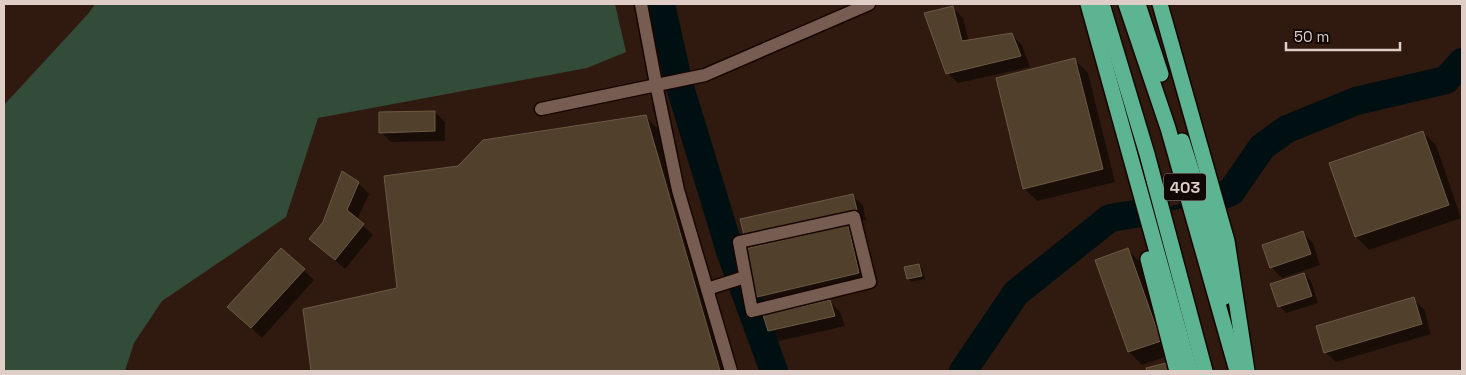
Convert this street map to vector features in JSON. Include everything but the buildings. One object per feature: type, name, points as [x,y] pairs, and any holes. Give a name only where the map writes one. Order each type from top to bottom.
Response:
[{"type":"highway","points":[[1082,4],[1177,371]]},
{"type":"highway","points":[[1088,4],[1190,371]]},
{"type":"highway","name":"403","points":[[1102,4],[1147,154],[1205,371]]},
{"type":"highway","name":"403","points":[[1126,4],[1168,128],[1238,371]]},
{"type":"highway","points":[[1138,4],[1216,247],[1238,371]]},
{"type":"highway","points":[[1160,4],[1227,241],[1248,371]]},
{"type":"street","points":[[641,4],[678,190],[731,371]]},
{"type":"street","points":[[541,109],[705,75],[870,4]]},
{"type":"street","points":[[854,217],[870,282],[752,311],[745,277],[739,242],[854,217]]},
{"type":"street","points":[[707,289],[745,277]]},
{"type":"green space","points":[[95,4],[615,4],[626,52],[587,68],[318,118],[286,217],[162,301],[134,343],[125,371],[4,371],[4,105]]},
{"type":"waterway","points":[[661,4],[678,80],[730,251],[774,371]]},
{"type":"waterway","points":[[1201,203],[1231,192],[1262,147],[1287,129],[1356,101],[1446,80],[1462,62]]},
{"type":"waterway","points":[[1173,208],[1181,206]]},
{"type":"waterway","points":[[963,371],[1016,293],[1110,218],[1154,211]]}]
